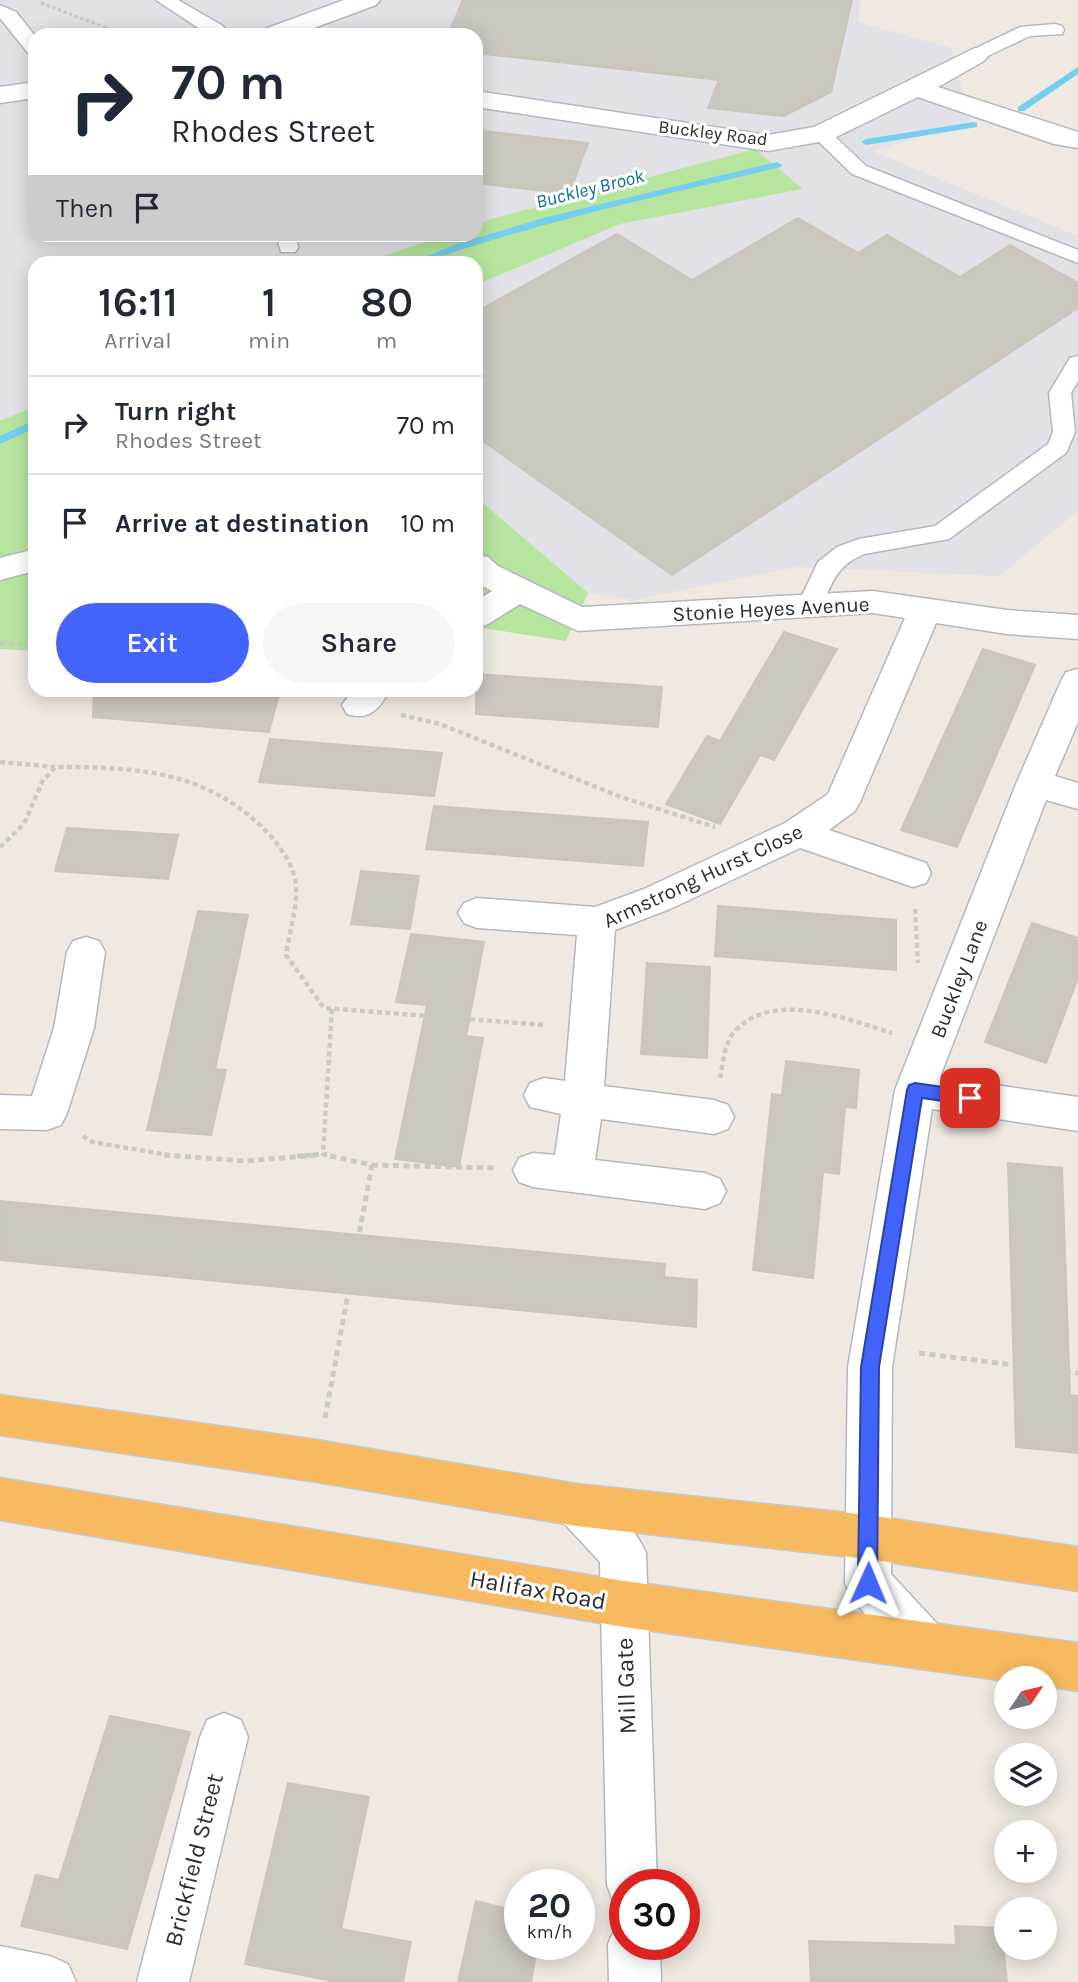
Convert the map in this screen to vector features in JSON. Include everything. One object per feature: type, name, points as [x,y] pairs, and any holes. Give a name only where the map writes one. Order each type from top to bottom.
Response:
[{"type":"highway","points":[[0,1415],[317,1461],[577,1505],[868,1537],[1078,1569]]},
{"type":"highway","name":"Halifax Road","points":[[0,1499],[624,1604],[1078,1667]]},
{"type":"street","points":[[290,28],[367,0]]},
{"type":"street","name":"Buckley Road","points":[[483,100],[768,143],[821,134],[975,56]]},
{"type":"street","points":[[916,88],[1064,138],[1078,140]]},
{"type":"street","points":[[0,95],[28,91]]},
{"type":"street","points":[[0,569],[28,562]]},
{"type":"street","name":"Stonie Heyes Avenue","points":[[483,571],[578,619],[873,602],[1007,622],[1078,627]]},
{"type":"street","points":[[483,612],[518,590]]},
{"type":"street","name":"Armstrong Hurst Close","points":[[573,1174],[564,1097],[587,1028],[597,922],[657,899],[798,833],[842,802],[925,610]]},
{"type":"street","name":"Buckley Lane","points":[[924,1644],[868,1583],[870,1367],[915,1090],[1034,785],[1074,701]]},
{"type":"street","points":[[1034,785],[1078,796]]},
{"type":"street","points":[[798,833],[913,873]]},
{"type":"street","points":[[477,913],[597,922]]},
{"type":"street","points":[[0,1112],[47,1113],[75,1028],[86,952]]},
{"type":"street","points":[[915,1090],[1078,1114]]},
{"type":"street","points":[[564,1097],[715,1117]]},
{"type":"street","points":[[533,1170],[705,1191]]},
{"type":"street","name":"Mill Gate","points":[[577,1505],[624,1553],[632,1869]]},
{"type":"street","name":"Brickfield Street","points":[[163,1982],[224,1737]]},
{"type":"street","points":[[634,1960],[635,1982]]},
{"type":"street","points":[[0,1972],[50,1982]]},
{"type":"lane","points":[[165,0],[213,28]]},
{"type":"lane","points":[[0,10],[10,16],[28,40]]},
{"type":"lane","points":[[975,56],[1027,31],[1055,30]]},
{"type":"lane","points":[[821,134],[859,170],[1078,257]]},
{"type":"lane","points":[[809,606],[826,568],[845,553],[859,547],[941,533],[1058,448],[1064,432],[1060,393],[1078,363]]},
{"type":"path","points":[[34,0],[107,28]]},
{"type":"path","points":[[0,643],[28,645]]},
{"type":"path","points":[[366,697],[621,797],[734,833],[755,852]]},
{"type":"path","points":[[0,762],[56,767],[118,767],[182,778],[220,792],[252,815],[276,842],[295,877],[286,955],[324,1008],[587,1028]]},
{"type":"path","points":[[0,847],[24,824],[43,780],[56,767]]},
{"type":"path","points":[[913,873],[919,984],[953,994]]},
{"type":"path","points":[[323,1154],[332,1009]]},
{"type":"path","points":[[715,1117],[723,1059],[734,1032],[752,1019],[774,1012],[809,1010],[846,1018],[933,1047]]},
{"type":"path","points":[[47,1113],[92,1142],[178,1157],[245,1161],[323,1154],[372,1165],[533,1170]]},
{"type":"path","points":[[317,1461],[372,1165]]},
{"type":"path","points":[[874,1348],[1078,1373]]},
{"type":"shaded area","points":[[0,0],[861,0],[858,22],[951,48],[971,122],[872,151],[1078,236],[1078,511],[999,576],[796,567],[634,600],[588,593],[483,503],[483,282],[620,224],[802,189],[755,149],[483,223],[483,28],[28,28],[28,242],[425,242],[382,256],[28,256],[28,409],[0,421]]},
{"type":"green space","points":[[755,149],[803,189],[620,224],[483,282],[483,256],[382,256],[425,242],[483,242],[483,222]]},
{"type":"green space","points":[[28,409],[28,651],[0,649],[0,421]]},
{"type":"green space","points":[[483,503],[588,593],[566,641],[483,628]]},
{"type":"building","points":[[463,0],[852,0],[831,92],[784,116],[708,108],[719,80],[483,54],[483,28],[451,28]]},
{"type":"building","points":[[483,131],[588,143],[569,194],[483,184]]},
{"type":"building","points":[[798,218],[858,253],[887,235],[960,277],[1010,245],[1078,283],[1078,308],[672,575],[483,441],[483,308],[617,234],[692,280]]},
{"type":"building","points":[[784,632],[837,649],[774,760],[760,755],[720,824],[666,804],[707,736],[720,741]]},
{"type":"building","points":[[983,649],[1035,665],[957,847],[901,830]]},
{"type":"building","points":[[483,674],[662,687],[658,727],[476,714],[476,697],[483,697]]},
{"type":"building","points":[[94,697],[278,697],[269,732],[93,717]]},
{"type":"building","points":[[270,739],[442,753],[434,796],[259,782]]},
{"type":"building","points":[[434,806],[648,822],[643,866],[426,849]]},
{"type":"building","points":[[67,828],[178,835],[168,879],[55,871]]},
{"type":"building","points":[[361,871],[419,876],[410,929],[351,924]]},
{"type":"building","points":[[718,906],[896,920],[896,970],[715,956]]},
{"type":"building","points":[[198,911],[248,915],[215,1069],[226,1070],[211,1135],[147,1130]]},
{"type":"building","points":[[1032,923],[1078,938],[1078,978],[1046,1063],[985,1042]]},
{"type":"building","points":[[411,934],[484,942],[466,1036],[483,1038],[459,1167],[395,1159],[427,1005],[396,1002]]},
{"type":"building","points":[[647,963],[710,967],[707,1058],[641,1054]]},
{"type":"building","points":[[786,1061],[859,1070],[856,1108],[845,1107],[839,1174],[823,1172],[813,1278],[753,1270],[772,1094],[782,1095]]},
{"type":"building","points":[[1008,1163],[1062,1168],[1070,1395],[1078,1396],[1078,1453],[1016,1447]]},
{"type":"building","points":[[0,1201],[665,1264],[664,1277],[697,1280],[696,1327],[0,1260]]},
{"type":"building","points":[[110,1716],[190,1732],[127,1949],[21,1926],[36,1875],[59,1880]]},
{"type":"building","points":[[288,1783],[369,1797],[341,1929],[411,1942],[403,1982],[337,1982],[245,1964]]},
{"type":"building","points":[[476,1901],[504,1908],[504,1960],[535,1960],[531,1982],[458,1982]]},
{"type":"building","points":[[955,1926],[994,1928],[994,1960],[1005,1960],[1007,1982],[811,1982],[809,1941],[956,1945]]},
{"type":"waterway","name":"Buckley Brook","points":[[1021,109],[1078,70]]},
{"type":"waterway","name":"Buckley Brook","points":[[866,142],[974,125]]},
{"type":"waterway","name":"Buckley Brook","points":[[483,239],[640,196],[777,165]]},
{"type":"waterway","name":"Buckley Brook","points":[[434,256],[474,242]]},
{"type":"waterway","name":"Buckley Brook","points":[[0,440],[28,427]]},
{"type":"route","points":[[868,1583],[870,1367],[915,1090],[970,1098]]}]
